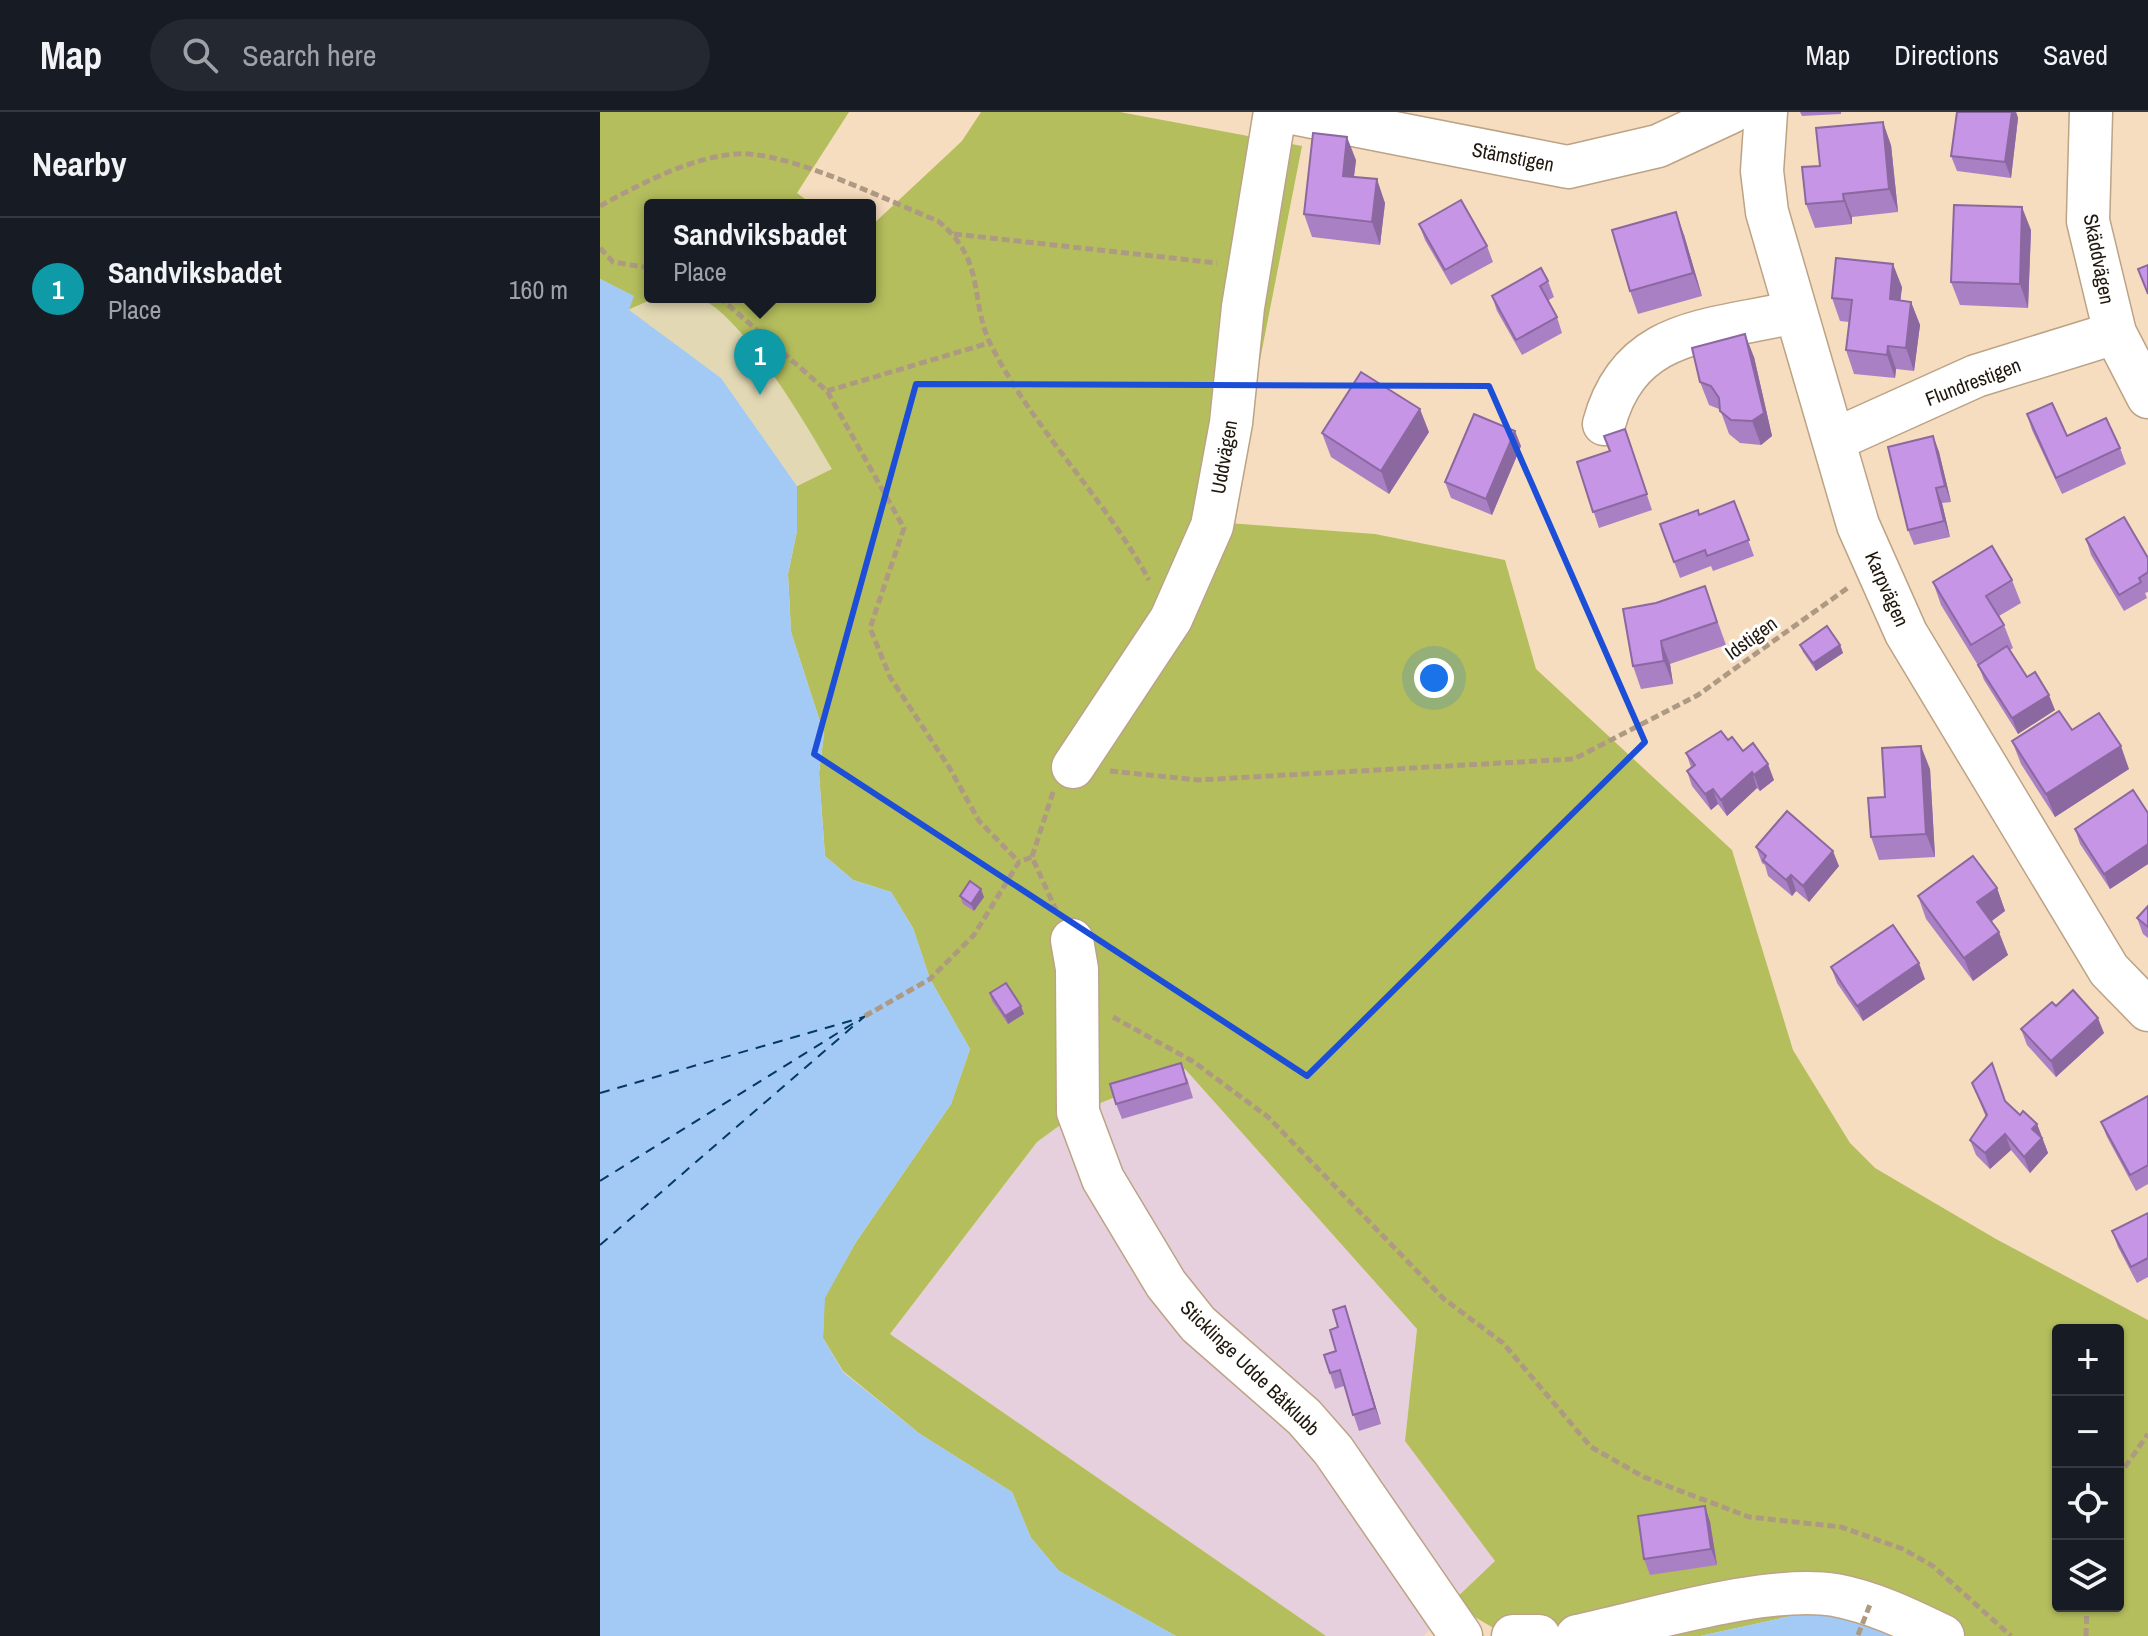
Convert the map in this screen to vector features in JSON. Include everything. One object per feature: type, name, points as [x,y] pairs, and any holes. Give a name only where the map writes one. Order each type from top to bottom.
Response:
[{"type":"street","name":"Uddvägen","points":[[1073,767],[1171,619],[1212,526],[1231,423],[1249,267],[1275,112]]},
{"type":"street","name":"Stämstigen","points":[[1287,112],[1568,167],[1658,146],[1731,112]]},
{"type":"street","name":"Karpvägen","points":[[1766,112],[1762,171],[1767,212],[1858,525],[1906,633],[2109,970],[2148,1010]]},
{"type":"street","name":"Skäddvägen","points":[[2091,112],[2088,221],[2115,333],[2148,397]]},
{"type":"street","points":[[1604,424],[1612,396],[1643,355],[1665,342],[1794,312]]},
{"type":"street","name":"Flundrestigen","points":[[1834,440],[1976,376],[2115,333]]},
{"type":"street","name":"Sticklinge Udde Båtklubb","points":[[1072,940],[1077,969],[1078,1112],[1103,1179],[1166,1284],[1198,1324],[1304,1417],[1333,1450],[1461,1636]]},
{"type":"street","points":[[1577,1636],[1784,1592],[1834,1595],[1894,1612],[1943,1636]]},
{"type":"street","points":[[1513,1636],[1539,1636]]},
{"type":"path","points":[[600,206],[692,163],[746,154],[785,160],[938,221],[954,234],[977,282],[989,343],[1024,406],[1125,535],[1171,619]]},
{"type":"path","points":[[954,234],[1249,267]]},
{"type":"path","points":[[600,248],[613,262],[644,267]]},
{"type":"path","points":[[726,303],[827,391],[904,528],[870,628],[890,677],[949,767],[979,821],[1019,862]]},
{"type":"path","points":[[827,391],[989,343]]},
{"type":"path","name":"Idstigen","points":[[1073,767],[1198,780],[1574,759],[1698,695],[1877,567]]},
{"type":"path","points":[[1072,940],[1032,857],[1052,794],[1073,767]]},
{"type":"path","points":[[865,1016],[930,979],[974,935],[1019,862],[1032,857]]},
{"type":"path","points":[[1107,1008],[1114,1017],[1194,1062],[1268,1117],[1444,1299],[1503,1343],[1591,1447],[1644,1477],[1749,1517],[1841,1527],[1903,1549],[1933,1566],[2011,1636]]},
{"type":"path","points":[[2124,1468],[2148,1434]]},
{"type":"path","points":[[1858,1635],[1871,1602]]},
{"type":"path","points":[[2086,1636],[2087,1612]]},
{"type":"highlighted area","points":[[916,384],[1489,386],[1645,742],[1307,1076],[814,754]]},
{"type":"shaded area","points":[[1185,1069],[1417,1329],[1405,1441],[1495,1561],[1451,1603],[1424,1636],[1326,1636],[890,1334],[1037,1142],[1078,1112]]},
{"type":"green space","points":[[600,112],[849,112],[797,193],[805,199],[644,199],[644,303],[628,310],[633,296],[600,279]]},
{"type":"green space","points":[[981,112],[1120,112],[1302,146],[1228,523],[1375,534],[1505,560],[1536,669],[1732,850],[1793,1050],[1850,1143],[1875,1168],[1996,1239],[2148,1320],[2148,1636],[1896,1636],[1809,1612],[1700,1636],[1507,1636],[1451,1603],[1495,1561],[1405,1441],[1417,1329],[1185,1069],[1078,1112],[1037,1142],[890,1334],[1326,1636],[1176,1636],[1059,1571],[1031,1538],[1012,1492],[920,1434],[843,1371],[823,1338],[824,1298],[856,1242],[951,1104],[970,1049],[930,979],[913,928],[891,892],[853,880],[825,856],[819,773],[824,734],[791,632],[788,574],[797,531],[797,486],[831,469],[702,303],[876,303],[876,221],[962,141]]},
{"type":"sand","points":[[644,303],[712,305],[731,322],[771,372],[832,469],[797,486],[721,378],[628,310]]},
{"type":"water","points":[[600,279],[634,296],[629,310],[721,378],[797,486],[797,531],[788,574],[791,632],[824,734],[819,773],[825,856],[853,880],[891,892],[913,928],[930,979],[970,1049],[951,1104],[856,1242],[825,1298],[823,1338],[843,1372],[920,1434],[1012,1492],[1031,1538],[1059,1571],[1176,1636],[600,1636]]},
{"type":"water","points":[[1809,1612],[1845,1618],[1896,1636],[1700,1636]]},
{"type":"building","points":[[1957,112],[2012,112],[2005,162],[1951,156]]},
{"type":"building","points":[[1883,122],[1889,189],[1843,194],[1844,201],[1806,204],[1802,167],[1820,166],[1816,128]]},
{"type":"building","points":[[1313,133],[1347,137],[1343,176],[1377,179],[1372,222],[1304,214]]},
{"type":"building","points":[[1461,200],[1487,246],[1445,270],[1419,224]]},
{"type":"building","points":[[1954,205],[2022,207],[2020,284],[1951,282]]},
{"type":"building","points":[[1676,212],[1693,273],[1630,291],[1612,230]]},
{"type":"building","points":[[1836,258],[1893,264],[1890,299],[1911,302],[1906,348],[1888,346],[1887,355],[1846,350],[1852,300],[1832,298]]},
{"type":"building","points":[[2148,265],[2148,294],[2138,269]]},
{"type":"building","points":[[1541,268],[1548,281],[1540,286],[1557,317],[1516,340],[1492,296]]},
{"type":"building","points":[[1745,334],[1764,413],[1752,421],[1731,420],[1720,411],[1719,398],[1711,386],[1700,382],[1692,348]]},
{"type":"building","points":[[1361,372],[1420,409],[1381,471],[1322,433]]},
{"type":"building","points":[[2052,403],[2067,436],[2106,418],[2120,448],[2056,478],[2027,414]]},
{"type":"building","points":[[1474,414],[1515,431],[1486,499],[1445,482]]},
{"type":"building","points":[[1625,429],[1647,494],[1593,512],[1577,462],[1610,451],[1604,436]]},
{"type":"building","points":[[1933,436],[1945,486],[1936,488],[1944,521],[1908,530],[1888,447]]},
{"type":"building","points":[[1734,501],[1749,540],[1707,556],[1705,550],[1674,562],[1660,524],[1698,510],[1699,515]]},
{"type":"building","points":[[2124,517],[2148,558],[2148,572],[2139,578],[2141,582],[2119,595],[2086,539]]},
{"type":"building","points":[[1992,546],[2012,580],[1986,596],[2004,625],[1971,645],[1933,582]]},
{"type":"building","points":[[1705,586],[1717,622],[1661,641],[1664,661],[1633,666],[1623,609],[1656,603]]},
{"type":"building","points":[[1827,626],[1840,645],[1813,663],[1800,645]]},
{"type":"building","points":[[2007,646],[2027,677],[2035,672],[2049,695],[2012,718],[1978,665]]},
{"type":"building","points":[[2059,711],[2072,730],[2099,713],[2121,746],[2046,794],[2012,741]]},
{"type":"building","points":[[1721,731],[1728,740],[1732,737],[1743,751],[1753,743],[1768,764],[1754,775],[1752,772],[1721,800],[1713,789],[1705,794],[1687,771],[1695,765],[1686,753]]},
{"type":"building","points":[[1921,746],[1926,834],[1871,837],[1868,798],[1885,797],[1882,748]]},
{"type":"building","points":[[2133,790],[2148,813],[2148,844],[2104,874],[2075,829]]},
{"type":"building","points":[[1787,811],[1833,851],[1803,886],[1791,875],[1786,880],[1763,860],[1766,856],[1756,847]]},
{"type":"building","points":[[1973,856],[1997,888],[1977,902],[1999,932],[1964,958],[1918,896]]},
{"type":"building","points":[[970,881],[981,889],[971,904],[960,896]]},
{"type":"building","points":[[2148,906],[2148,927],[2137,918]]},
{"type":"building","points":[[1893,925],[1919,963],[1857,1006],[1831,967]]},
{"type":"building","points":[[1006,983],[1021,1006],[1005,1016],[990,993]]},
{"type":"building","points":[[2073,990],[2098,1018],[2051,1061],[2021,1029],[2052,1002],[2056,1006]]},
{"type":"building","points":[[1181,1063],[1187,1083],[1116,1104],[1110,1084]]},
{"type":"building","points":[[1992,1063],[2005,1101],[2020,1115],[2023,1111],[2037,1124],[2032,1129],[2042,1138],[2024,1157],[2005,1134],[1985,1153],[1970,1140],[1987,1115],[1972,1083]]},
{"type":"building","points":[[2148,1096],[2148,1165],[2130,1175],[2101,1122]]},
{"type":"building","points":[[2148,1213],[2148,1258],[2131,1267],[2112,1231]]},
{"type":"building","points":[[1345,1306],[1375,1408],[1353,1415],[1340,1370],[1330,1373],[1324,1355],[1336,1351],[1330,1330],[1338,1327],[1333,1310]]},
{"type":"building","points":[[1705,1506],[1711,1549],[1644,1559],[1638,1516]]},
{"type":"ferry route","points":[[600,1245],[865,1016]]},
{"type":"ferry route","points":[[600,1093],[864,1017]]},
{"type":"ferry route","points":[[600,1181],[857,1021]]},
{"type":"place","name":"Sandviksbadet","points":[[760,395]]}]
